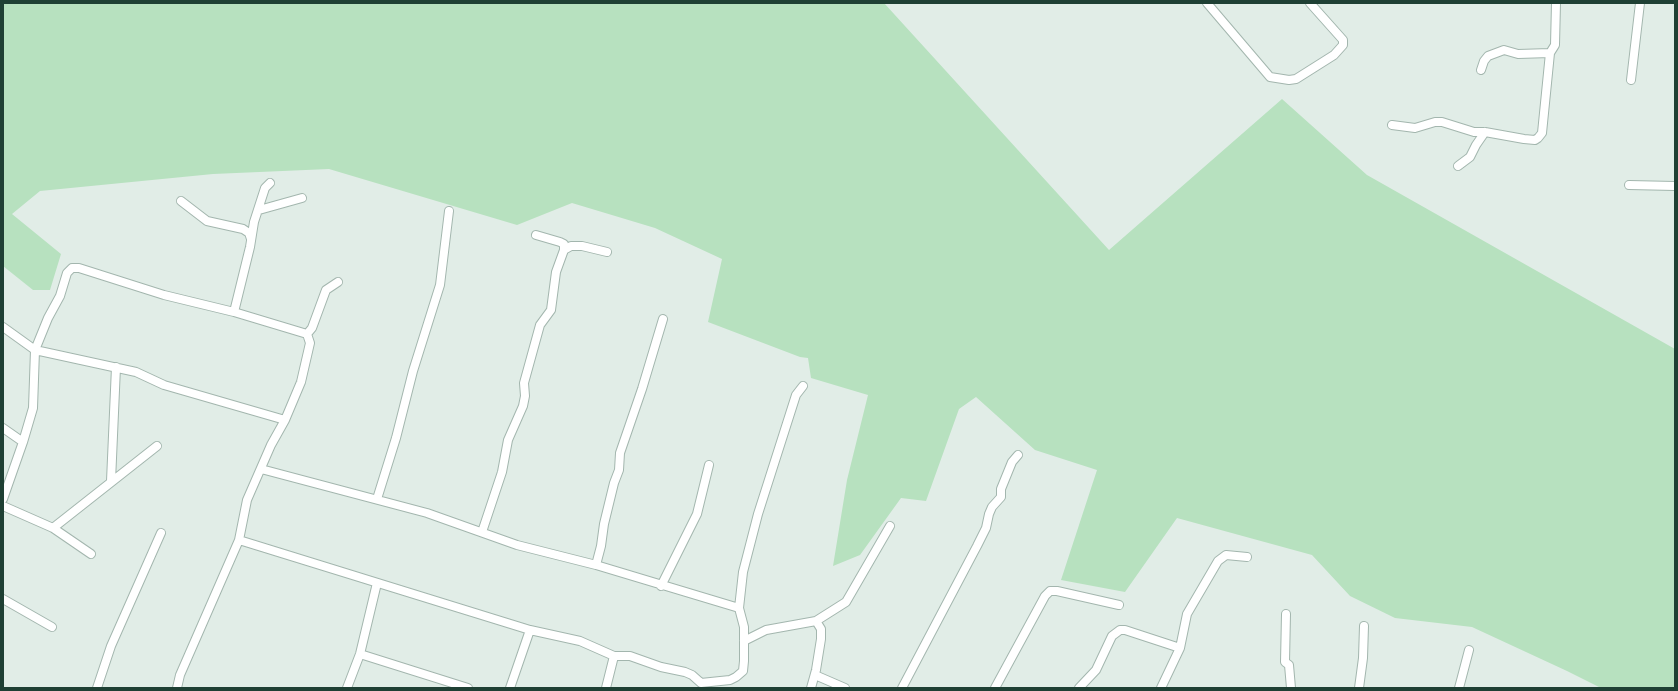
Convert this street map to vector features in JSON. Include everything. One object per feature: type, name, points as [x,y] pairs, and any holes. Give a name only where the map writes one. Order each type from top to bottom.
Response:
[{"type":"street","points":[[1210,4],[1270,77],[1289,80],[1296,79],[1334,55],[1343,44],[1343,40],[1310,3]]},
{"type":"street","points":[[1392,126],[1415,128],[1435,122],[1474,132],[1485,132],[1535,140],[1540,136],[1543,129],[1550,53],[1555,45],[1556,3]]},
{"type":"street","points":[[1631,80],[1640,3]]},
{"type":"street","points":[[1481,70],[1484,61],[1488,56],[1504,50],[1518,54],[1550,53]]},
{"type":"street","points":[[1458,166],[1470,157],[1485,132]]},
{"type":"street","points":[[234,312],[254,222],[266,188],[270,183]]},
{"type":"street","points":[[1629,185],[1675,186]]},
{"type":"street","points":[[259,210],[302,198]]},
{"type":"street","points":[[181,201],[207,221],[243,229],[249,233],[251,239]]},
{"type":"street","points":[[377,499],[396,438],[413,371],[440,285],[448,211]]},
{"type":"street","points":[[482,532],[502,472],[508,440],[523,406],[525,396],[524,383],[540,325],[551,310],[556,272],[564,250],[564,244],[554,239],[536,236]]},
{"type":"street","points":[[564,250],[571,246],[582,246],[606,252]]},
{"type":"street","points":[[3,499],[33,408],[35,350],[48,318],[60,296],[67,273],[75,267],[164,295],[234,312],[307,334]]},
{"type":"street","points":[[307,334],[312,328],[326,290],[338,282]]},
{"type":"street","points":[[596,565],[601,546],[604,524],[614,483],[619,470],[620,453],[642,389],[662,319]]},
{"type":"street","points":[[3,327],[35,350],[140,373],[164,385],[285,420]]},
{"type":"street","points":[[178,688],[180,674],[238,540],[247,500],[271,445],[285,420],[301,382],[310,343],[307,334]]},
{"type":"street","points":[[112,480],[116,367]]},
{"type":"street","points":[[238,540],[530,630],[580,640],[614,656],[630,656],[661,667],[685,672],[692,675],[700,686],[730,680],[743,671],[744,627],[739,608],[744,572],[758,514],[796,395],[803,386]]},
{"type":"street","points":[[3,428],[23,442]]},
{"type":"street","points":[[53,528],[157,446]]},
{"type":"street","points":[[902,688],[986,528],[988,514],[1001,497],[1001,490],[1012,462],[1018,455]]},
{"type":"street","points":[[661,586],[697,514],[709,465]]},
{"type":"street","points":[[261,469],[427,513],[518,545],[596,565],[661,586],[739,608]]},
{"type":"street","points":[[3,506],[53,528],[91,554]]},
{"type":"street","points":[[744,640],[766,630],[816,621],[846,602],[890,526]]},
{"type":"street","points":[[97,688],[111,646],[160,533]]},
{"type":"street","points":[[1161,688],[1180,648],[1187,614],[1218,561],[1226,554],[1247,556]]},
{"type":"street","points":[[347,688],[360,654],[377,583]]},
{"type":"street","points":[[995,688],[1050,591],[1057,591],[1119,604]]},
{"type":"street","points":[[3,599],[52,627]]},
{"type":"street","points":[[1286,614],[1285,662],[1289,665],[1291,688]]},
{"type":"street","points":[[811,688],[815,676],[821,639],[821,629],[816,621]]},
{"type":"street","points":[[1359,688],[1363,658],[1364,626]]},
{"type":"street","points":[[510,688],[530,630]]},
{"type":"street","points":[[1079,688],[1096,670],[1112,636],[1117,632],[1125,630],[1180,648]]},
{"type":"street","points":[[1459,688],[1469,650]]},
{"type":"street","points":[[360,654],[468,688]]},
{"type":"street","points":[[606,688],[614,656]]},
{"type":"street","points":[[815,676],[845,688]]},
{"type":"green space","points":[[3,3],[884,3],[1109,250],[1282,99],[1367,175],[1675,349],[1675,688],[1601,688],[1472,627],[1395,618],[1350,596],[1312,555],[1177,518],[1125,592],[1061,580],[1097,470],[1035,450],[976,397],[959,409],[926,501],[901,498],[860,555],[833,566],[847,480],[868,395],[811,378],[808,358],[800,357],[708,322],[722,259],[655,228],[572,203],[517,225],[329,169],[213,174],[40,191],[12,214],[61,254],[50,290],[33,290],[3,266]]}]
